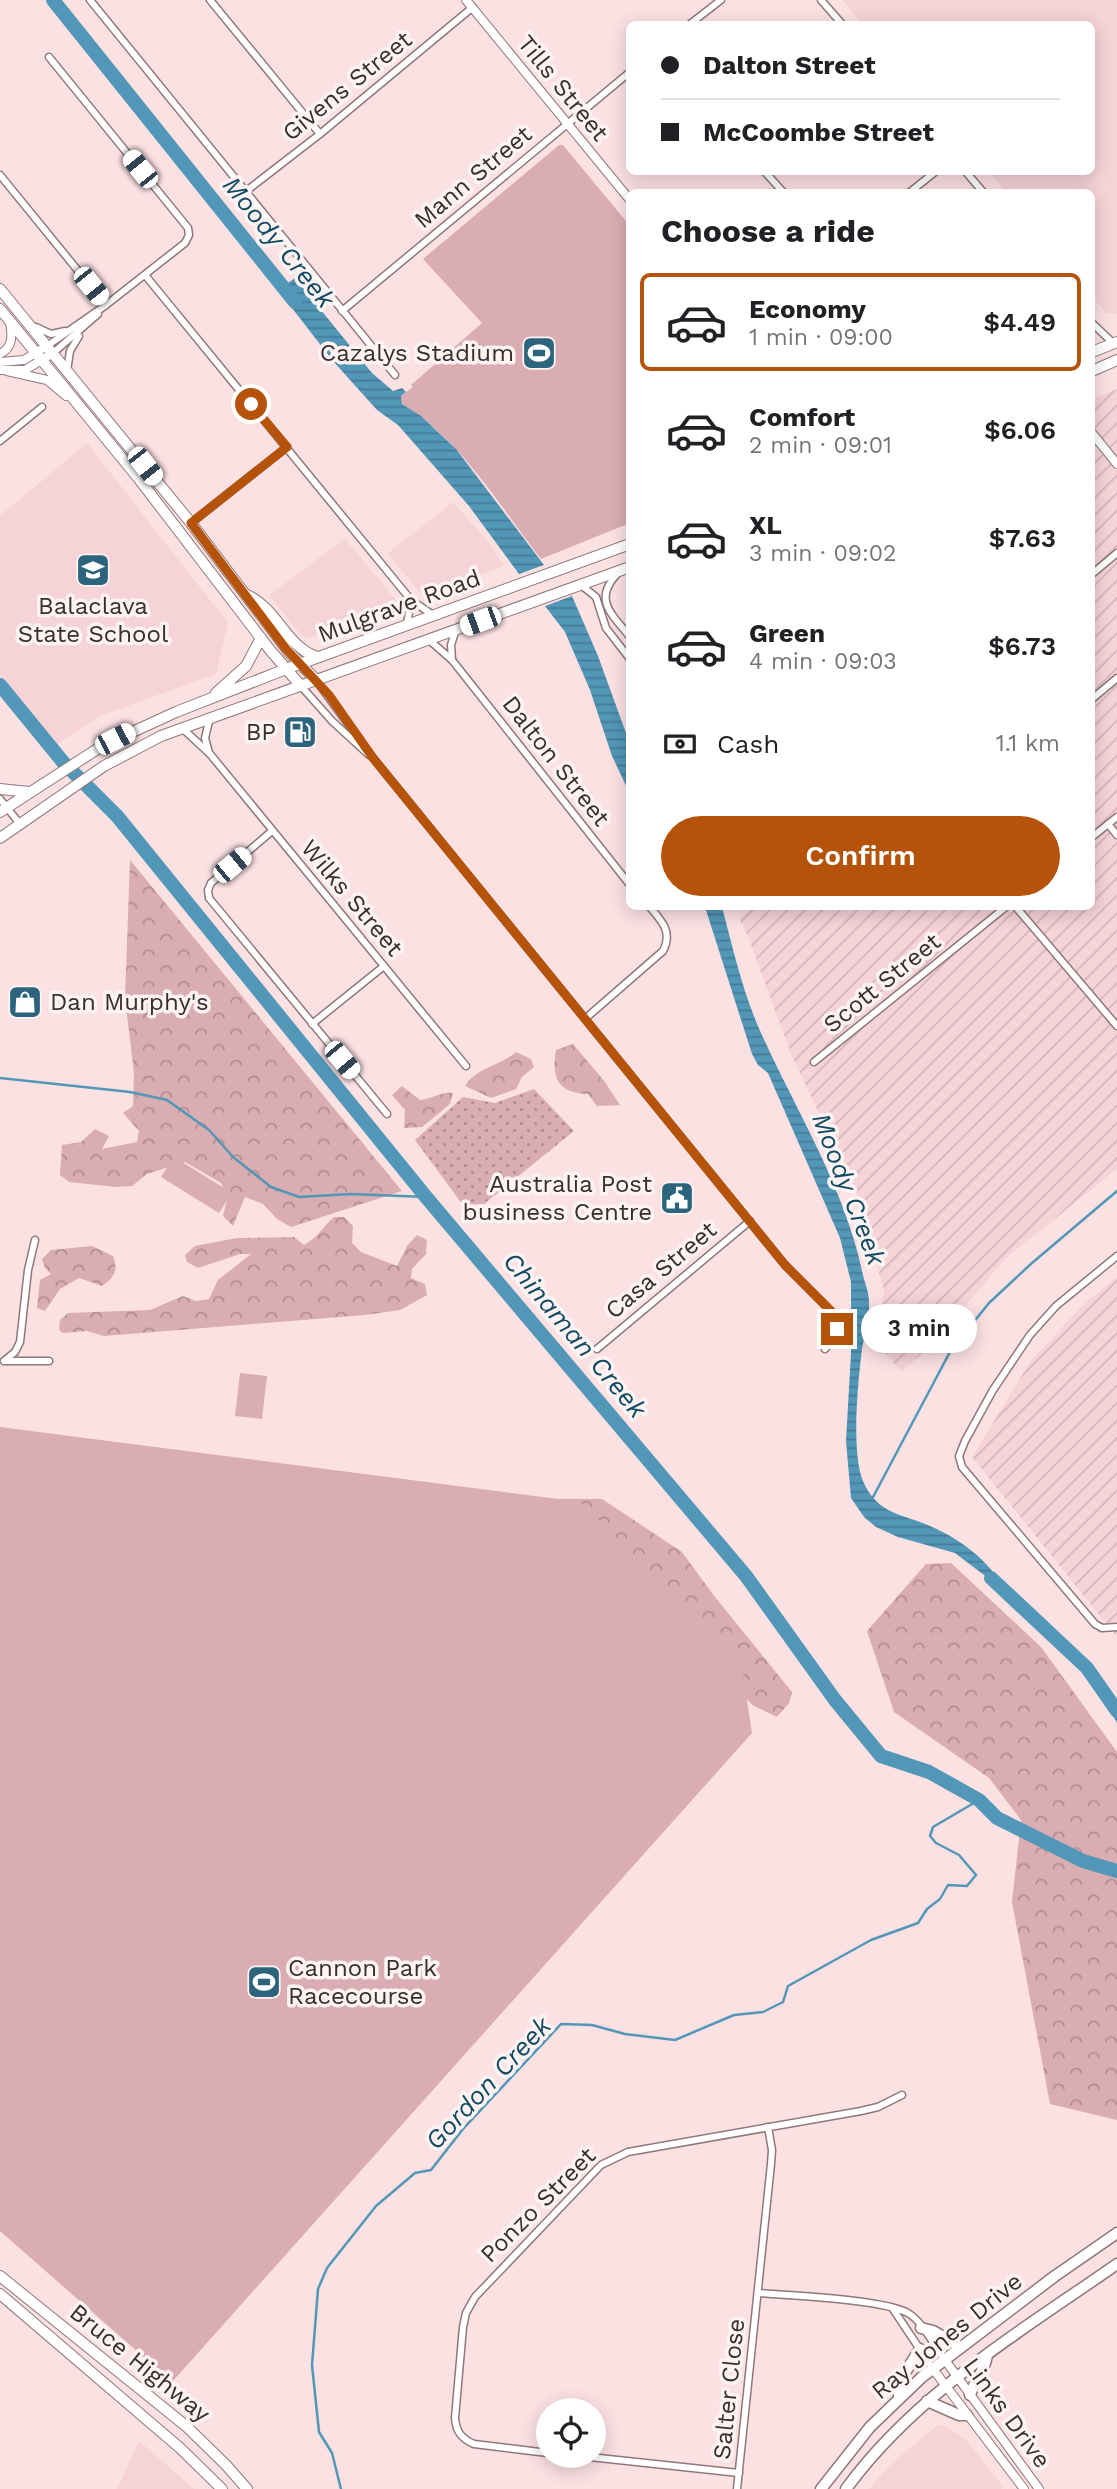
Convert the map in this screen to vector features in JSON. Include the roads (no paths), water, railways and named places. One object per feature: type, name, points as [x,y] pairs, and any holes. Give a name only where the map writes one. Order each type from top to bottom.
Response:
[{"type":"highway","name":"Ray Jones Drive","points":[[821,2489],[863,2435],[900,2397],[961,2347],[1117,2233]]},
{"type":"highway","name":"Ray Jones Drive","points":[[846,2489],[884,2442],[945,2385],[1117,2264]]},
{"type":"highway","points":[[921,2328],[933,2331],[961,2347]]},
{"type":"highway","points":[[900,2397],[899,2382],[920,2349]]},
{"type":"highway","points":[[970,2395],[985,2370],[987,2355]]},
{"type":"highway","points":[[927,2401],[959,2415],[967,2415]]},
{"type":"main road","points":[[0,289],[191,523],[286,649],[316,680]]},
{"type":"main road","points":[[0,309],[96,425],[301,686]]},
{"type":"main road","points":[[1095,351],[1115,342]]},
{"type":"main road","points":[[1095,370],[1117,360]]},
{"type":"main road","name":"Mulgrave Road","points":[[2,806],[127,733],[210,698],[626,545]]},
{"type":"main road","name":"Mulgrave Road","points":[[0,838],[75,785],[132,750],[182,728],[625,569]]},
{"type":"main road","points":[[247,595],[261,601],[301,650],[317,657]]},
{"type":"main road","points":[[210,698],[246,666],[261,638]]},
{"type":"main road","points":[[0,789],[29,792]]},
{"type":"main road","name":"Bruce Highway","points":[[0,2276],[186,2426],[247,2489]]},
{"type":"main road","name":"Bruce Highway","points":[[0,2294],[180,2448],[222,2489]]},
{"type":"street","points":[[90,0],[395,375]]},
{"type":"street","points":[[209,0],[320,134]]},
{"type":"street","points":[[694,21],[721,0]]},
{"type":"street","points":[[821,0],[839,21]]},
{"type":"street","name":"Givens Street","points":[[245,192],[320,134],[469,4]]},
{"type":"street","name":"Tills Street","points":[[469,4],[626,195]]},
{"type":"street","points":[[49,57],[188,228],[189,235],[185,243],[71,329],[50,350]]},
{"type":"street","name":"Mann Street","points":[[342,311],[626,75]]},
{"type":"street","points":[[0,174],[106,305]]},
{"type":"street","points":[[768,175],[780,189]]},
{"type":"street","points":[[914,189],[931,175]]},
{"type":"street","points":[[969,175],[980,189]]},
{"type":"street","points":[[145,275],[411,600],[433,615]]},
{"type":"street","points":[[67,371],[71,347],[106,305]]},
{"type":"street","points":[[20,316],[47,334],[71,329]]},
{"type":"street","points":[[0,354],[11,342],[9,321]]},
{"type":"street","points":[[1095,325],[1115,342]]},
{"type":"street","points":[[4,371],[25,370],[86,326]]},
{"type":"street","points":[[0,362],[18,362],[40,357]]},
{"type":"street","points":[[4,371],[52,383],[96,425]]},
{"type":"street","points":[[0,442],[42,407]]},
{"type":"street","points":[[1095,437],[1117,464]]},
{"type":"street","points":[[191,523],[287,447]]},
{"type":"street","points":[[1095,571],[1117,553]]},
{"type":"street","points":[[625,569],[609,583],[605,596],[607,607],[626,631]]},
{"type":"street","points":[[581,585],[596,597],[604,624],[626,654]]},
{"type":"street","points":[[407,624],[411,600]]},
{"type":"street","points":[[604,624],[609,618],[615,618]]},
{"type":"street","points":[[452,660],[451,645],[456,629]]},
{"type":"street","name":"Dalton Street","points":[[428,639],[452,660],[626,880]]},
{"type":"street","points":[[1095,696],[1117,678]]},
{"type":"street","points":[[316,680],[373,758],[785,1265],[835,1316],[836,1333],[825,1349]]},
{"type":"street","points":[[301,686],[332,721],[373,758]]},
{"type":"street","points":[[210,717],[205,738],[210,754]]},
{"type":"street","name":"Wilks Street","points":[[182,728],[210,754],[466,1066]]},
{"type":"street","points":[[2,806],[20,824]]},
{"type":"street","points":[[1095,835],[1117,817]]},
{"type":"street","points":[[1108,824],[1117,835]]},
{"type":"street","points":[[272,831],[212,882],[208,890],[211,901],[387,1114]]},
{"type":"street","points":[[586,1018],[663,951],[669,939],[664,925],[652,910]]},
{"type":"street","name":"Scott Street","points":[[814,1062],[1002,910]]},
{"type":"street","points":[[1018,910],[1117,1026]]},
{"type":"street","points":[[312,1024],[384,966]]},
{"type":"street","name":"Casa Street","points":[[597,1349],[750,1221]]},
{"type":"street","points":[[2,1361],[15,1352],[20,1342],[28,1270],[36,1240]]},
{"type":"street","points":[[1113,1628],[1095,1624],[962,1467],[959,1456],[964,1441],[993,1390],[1030,1335],[1056,1306],[1117,1256]]},
{"type":"street","points":[[2,1361],[49,1361]]},
{"type":"street","name":"Ponzo Street","points":[[536,2452],[474,2444],[464,2439],[456,2428],[463,2327],[466,2313],[475,2297],[588,2176],[611,2158],[637,2150],[878,2108],[902,2095]]},
{"type":"street","name":"Salter Close","points":[[737,2489],[772,2156],[768,2127]]},
{"type":"street","points":[[758,2293],[877,2305],[909,2314],[945,2360]]},
{"type":"street","points":[[893,2309],[933,2369]]},
{"type":"street","name":"Links Drive","points":[[945,2360],[1037,2488]]},
{"type":"street","name":"Links Drive","points":[[933,2369],[1025,2489]]},
{"type":"street","points":[[606,2459],[739,2473]]},
{"type":"street","points":[[1025,2489],[1037,2488]]},
{"type":"water","points":[[295,278],[372,373],[393,391],[402,388],[406,392],[401,396],[402,404],[421,416],[456,449],[544,565],[519,574],[469,506],[398,425],[377,410],[333,361],[278,290]]},
{"type":"water","points":[[572,596],[598,656],[626,733],[626,786],[565,632],[545,606]]},
{"type":"water","points":[[706,910],[723,910],[755,1018],[832,1180],[854,1240],[869,1302],[860,1363],[857,1417],[857,1453],[863,1481],[873,1498],[886,1509],[945,1533],[969,1549],[990,1568],[1005,1591],[955,1553],[898,1537],[876,1527],[864,1517],[851,1498],[846,1441],[851,1353],[851,1282],[840,1238],[768,1073],[758,1065],[752,1054]]},
{"type":"water","points":[[1087,1668],[1117,1701],[1117,1723]]},
{"type":"waterway","name":"Moody Creek","points":[[53,0],[295,302]]},
{"type":"waterway","name":"Chinaman Creek","points":[[0,685],[63,762],[117,816],[426,1197],[746,1576],[835,1700],[881,1756],[929,1772],[979,1800],[997,1818],[1083,1861],[1117,1871]]},
{"type":"waterway","points":[[0,1078],[130,1092],[167,1100],[209,1130],[233,1157],[271,1187],[299,1197],[351,1194],[426,1197]]},
{"type":"waterway","points":[[872,1499],[951,1350],[989,1303],[1117,1191]]},
{"type":"waterway","name":"Moody Creek","points":[[991,1578],[1087,1668],[1117,1711]]},
{"type":"waterway","name":"Gordon Creek","points":[[341,2489],[332,2453],[319,2432],[312,2365],[318,2289],[327,2268],[376,2206],[415,2173],[431,2170],[463,2129],[561,2024],[592,2025],[625,2034],[675,2040],[734,2015],[763,2012],[783,2002],[788,1986],[871,1940],[918,1923],[927,1909],[940,1899],[948,1885],[967,1886],[976,1875],[959,1855],[936,1843],[930,1836],[933,1827],[979,1800]]},
{"type":"place","name":"Cazalys Stadium","points":[[539,353]]},
{"type":"place","name":"Balaclava State School","points":[[93,570]]},
{"type":"place","name":"BP","points":[[300,732]]},
{"type":"place","name":"Dan Murphy's","points":[[25,1002]]},
{"type":"place","name":"Australia Post business Centre","points":[[677,1198]]},
{"type":"place","name":"Cannon Park Racecourse","points":[[264,1982]]}]
